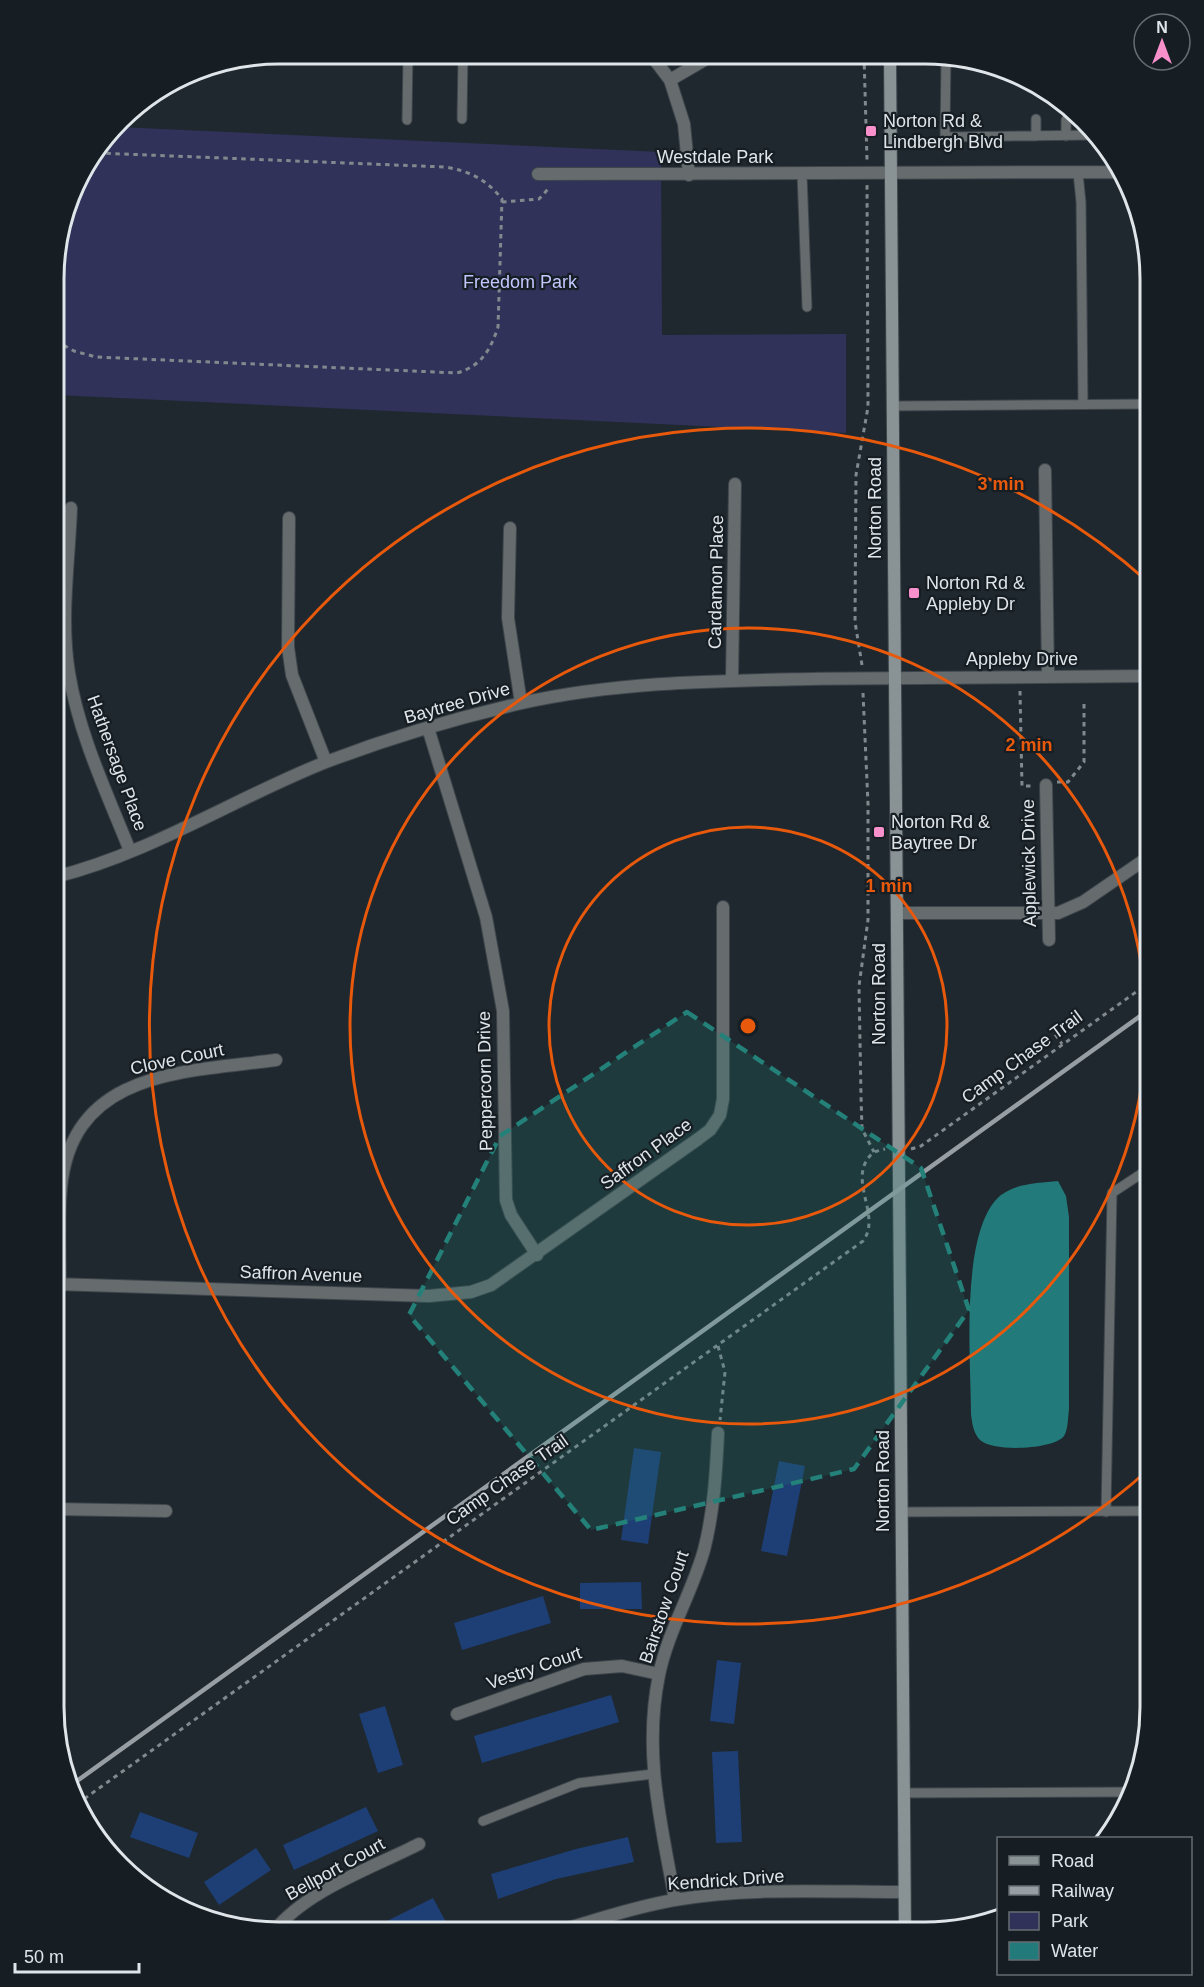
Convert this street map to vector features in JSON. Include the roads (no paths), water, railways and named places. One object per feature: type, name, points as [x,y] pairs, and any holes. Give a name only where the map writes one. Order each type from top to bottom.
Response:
[{"type":"main road","name":"Norton Road","points":[[890,64],[905,1922]]},
{"type":"street","points":[[658,64],[670,80],[684,124],[689,175]]},
{"type":"street","points":[[670,80],[697,64]]},
{"type":"street","name":"Westdale Park","points":[[538,174],[1111,171]]},
{"type":"street","points":[[1045,470],[1048,677]]},
{"type":"street","name":"Cardamon Place","points":[[732,681],[735,484]]},
{"type":"street","name":"Hathersage Place","points":[[71,508],[65,626],[69,673],[79,720],[130,851]]},
{"type":"street","points":[[289,518],[288,647],[292,675],[326,762]]},
{"type":"street","points":[[510,528],[508,618],[521,703]]},
{"type":"street","name":"Appleby Drive","points":[[894,678],[1140,676]]},
{"type":"street","name":"Baytree Drive","points":[[64,874],[130,851],[326,762],[428,728],[521,703],[631,686],[732,681],[894,678]]},
{"type":"street","name":"Peppercorn Drive","points":[[428,728],[486,917],[503,1011],[506,1200],[511,1215],[537,1255]]},
{"type":"street","name":"Applewick Drive","points":[[1046,785],[1049,940]]},
{"type":"street","points":[[897,913],[1058,913],[1083,902],[1140,863]]},
{"type":"street","name":"Saffron Place","points":[[537,1255],[710,1130],[720,1115],[724,1083],[723,906]]},
{"type":"street","name":"Clove Court","points":[[64,1168],[80,1131],[106,1099],[143,1080],[276,1060]]},
{"type":"street","name":"Saffron Avenue","points":[[64,1284],[451,1295],[471,1292],[490,1285],[537,1255]]},
{"type":"street","name":"Bairstow Court","points":[[675,1900],[652,1774],[651,1739],[659,1674],[703,1552],[715,1503],[718,1433]]},
{"type":"street","points":[[64,1509],[166,1511]]},
{"type":"street","name":"Vestry Court","points":[[457,1714],[584,1669],[622,1666],[659,1674]]},
{"type":"street","name":"Bellport Court","points":[[283,1922],[296,1908],[317,1895],[419,1844]]},
{"type":"street","name":"Kendrick Drive","points":[[588,1922],[675,1900],[744,1893],[904,1892]]},
{"type":"lane","points":[[408,64],[408,120]]},
{"type":"lane","points":[[462,119],[463,64]]},
{"type":"lane","points":[[946,65],[945,138],[1083,135]]},
{"type":"lane","points":[[1036,119],[1036,136]]},
{"type":"lane","points":[[1066,120],[1066,136]]},
{"type":"lane","points":[[1078,173],[1081,202],[1083,404]]},
{"type":"lane","points":[[802,174],[807,307]]},
{"type":"lane","points":[[893,406],[1140,404]]},
{"type":"lane","points":[[1106,1512],[1112,1193],[1140,1175]]},
{"type":"lane","points":[[901,1512],[1140,1511]]},
{"type":"lane","points":[[483,1821],[579,1783],[652,1774]]},
{"type":"lane","points":[[904,1793],[1122,1792]]},
{"type":"water","points":[[1058,1181],[1066,1196],[1069,1217],[1069,1409],[1066,1430],[1064,1436],[1058,1441],[1036,1447],[1009,1448],[987,1444],[978,1437],[973,1427],[971,1414],[970,1298],[979,1236],[988,1212],[1001,1195],[1021,1186]]},
{"type":"railway","points":[[77,1781],[1140,1016]]},
{"type":"place","name":"Norton Rd & Lindbergh Blvd","points":[[871,131]]},
{"type":"place","name":"Norton Rd & Appleby Dr","points":[[914,593]]},
{"type":"place","name":"Norton Rd & Baytree Dr","points":[[879,832]]},
{"type":"park label","name":"Freedom Park","points":[[520,282]]}]
